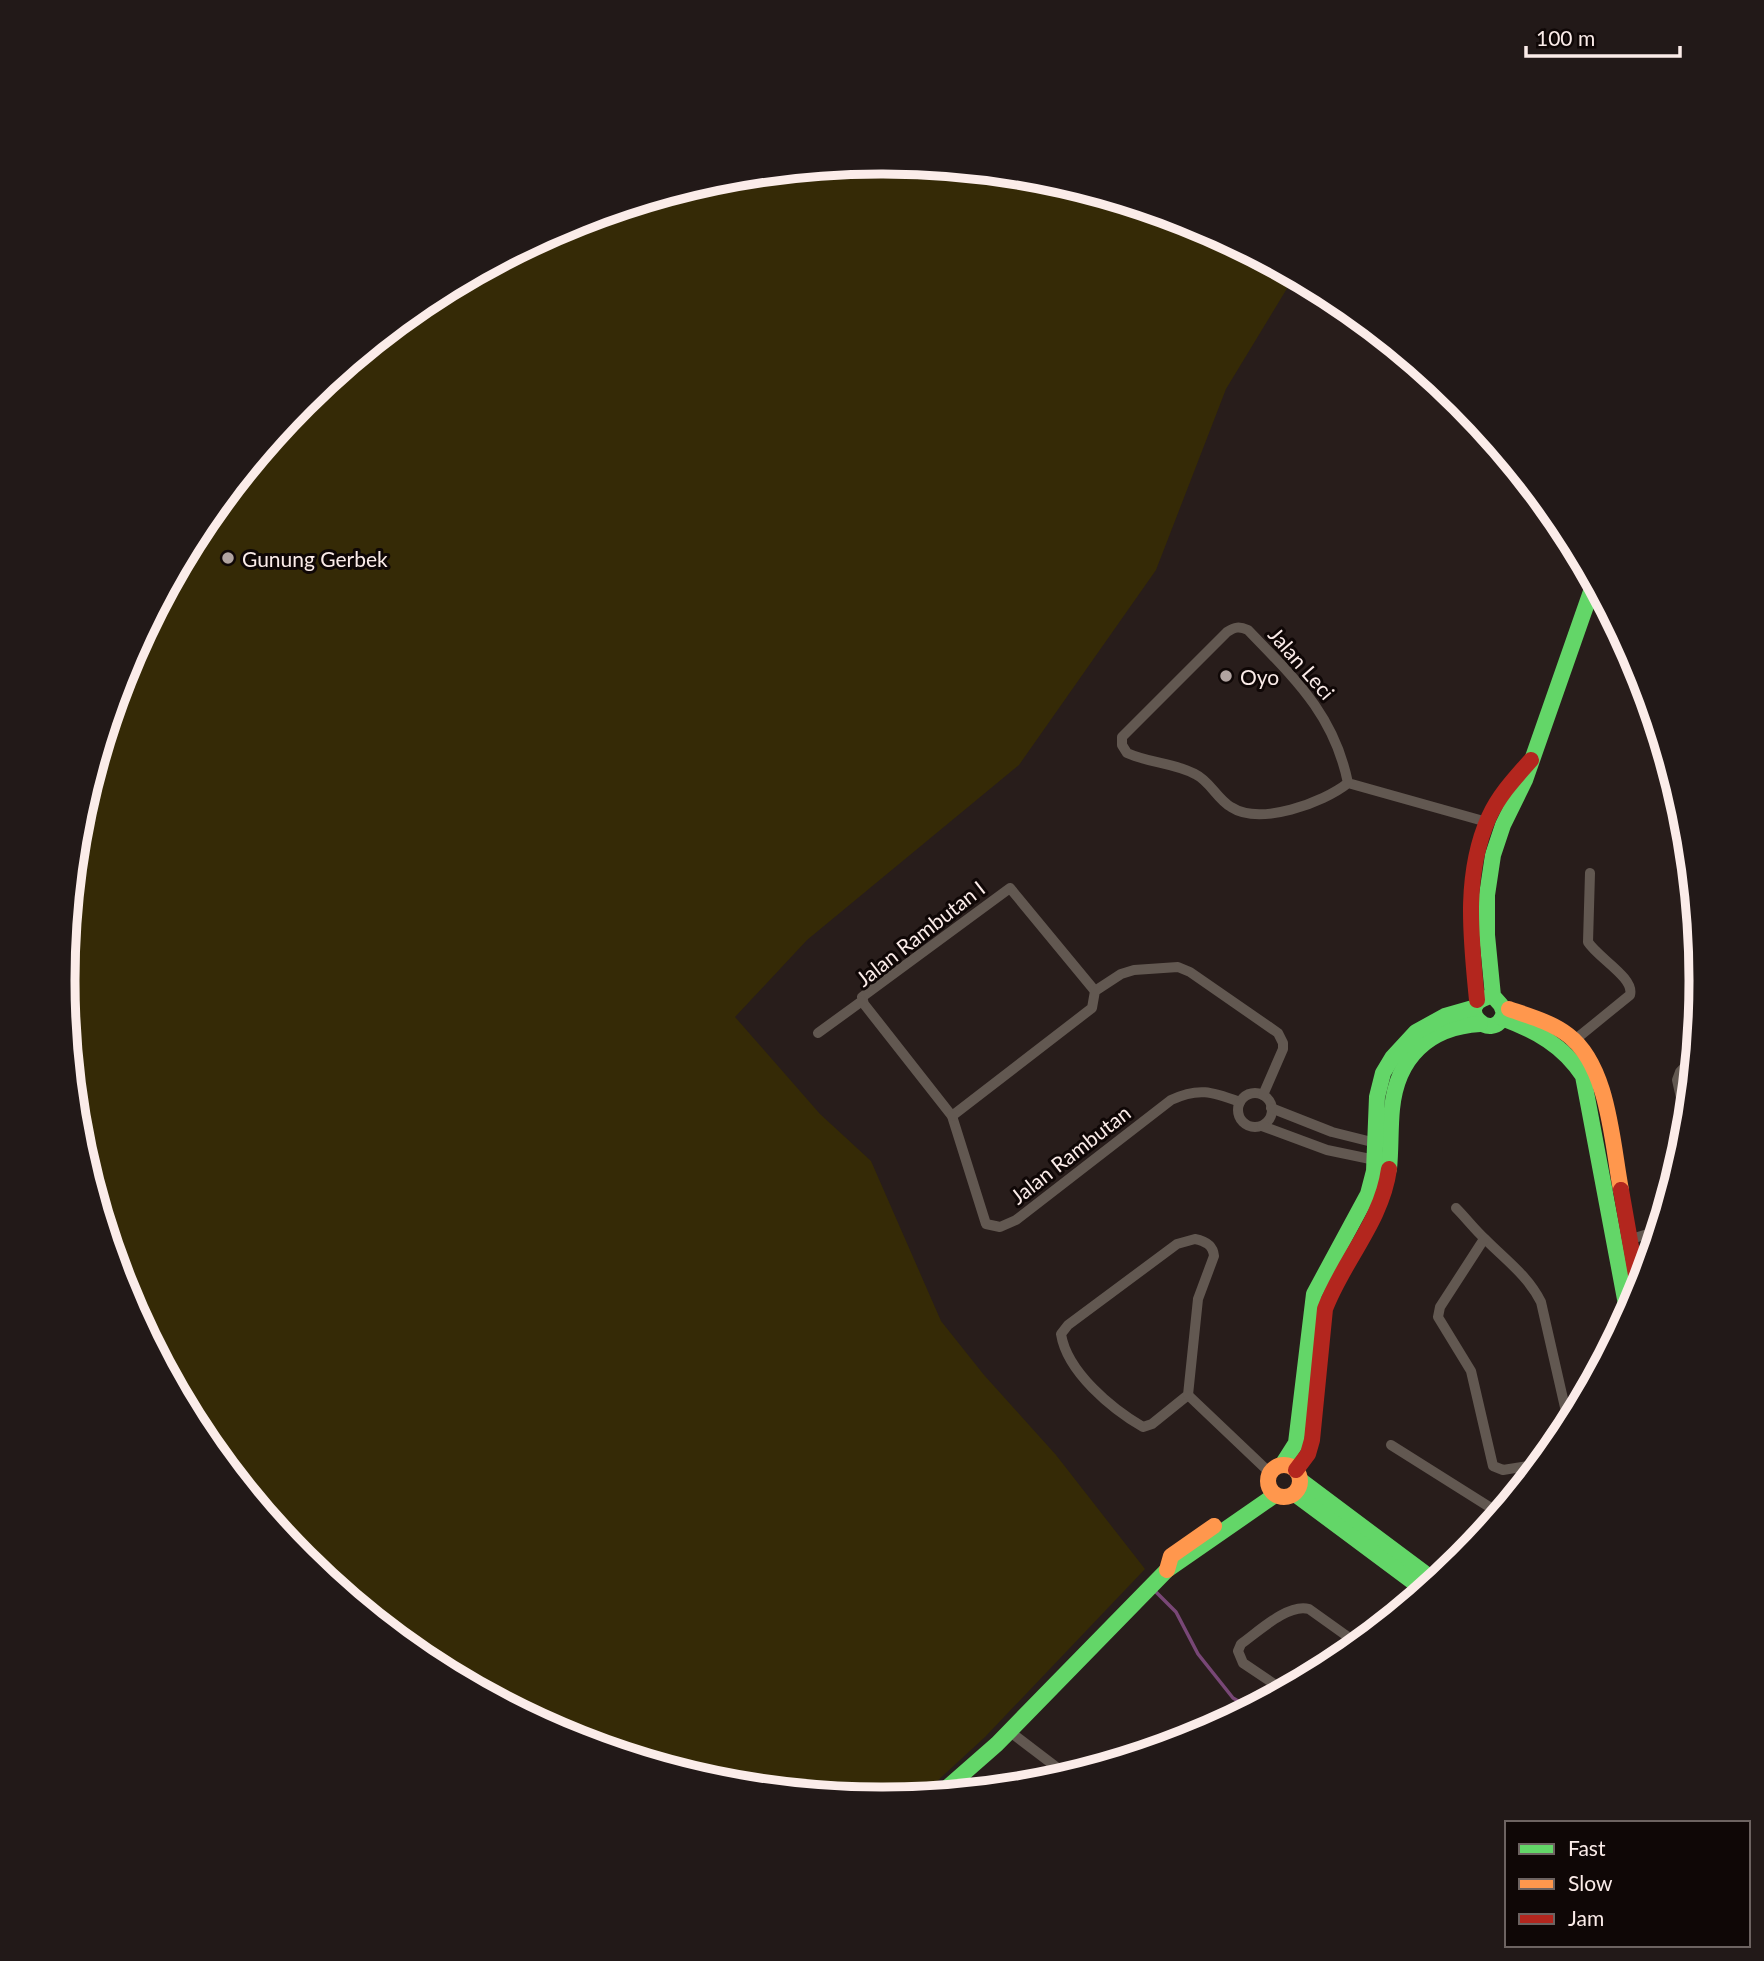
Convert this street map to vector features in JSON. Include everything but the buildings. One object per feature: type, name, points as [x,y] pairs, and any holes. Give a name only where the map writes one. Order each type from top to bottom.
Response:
[{"type":"street","points":[[1488,1009],[1478,925],[1493,856],[1520,780],[1531,760],[1590,594]]},
{"type":"street","name":"Jalan Leci","points":[[1240,626],[1248,630],[1316,704],[1332,734],[1348,783],[1328,796],[1301,806],[1265,814],[1244,813],[1224,802],[1196,774],[1127,753],[1122,746],[1122,737],[1227,632],[1240,626]]},
{"type":"street","points":[[1478,925],[1469,907],[1471,876],[1479,839],[1487,822],[1520,780]]},
{"type":"street","points":[[1348,783],[1487,822]]},
{"type":"street","points":[[1569,1045],[1632,991],[1629,982],[1592,949],[1588,942],[1591,873]]},
{"type":"street","name":"Jalan Rambutan I","points":[[952,1116],[862,1001],[862,997],[1010,888],[1095,991]]},
{"type":"street","points":[[952,1116],[1092,1008],[1095,991],[1121,974],[1164,967],[1190,972],[1272,1027],[1282,1037],[1283,1049],[1263,1096]]},
{"type":"street","points":[[818,1033],[862,1001]]},
{"type":"street","points":[[1284,1481],[1296,1443],[1314,1294],[1368,1194],[1386,1087],[1430,1037],[1488,1009],[1554,1024],[1569,1045],[1595,1067],[1599,1079],[1625,1293]]},
{"type":"street","points":[[1680,1095],[1677,1080],[1684,1068]]},
{"type":"street","points":[[951,1784],[1005,1736],[1164,1573],[1284,1481],[1310,1449],[1325,1309],[1382,1199],[1388,1177],[1386,1087]]},
{"type":"street","name":"Jalan Rambutan","points":[[952,1116],[986,1224],[1000,1227],[1016,1220],[1171,1100],[1185,1094],[1205,1091],[1240,1102]]},
{"type":"street","points":[[1263,1096],[1247,1095],[1240,1102],[1238,1112],[1242,1122],[1252,1127],[1262,1126],[1326,1150],[1375,1160]]},
{"type":"street","points":[[1263,1096],[1271,1108],[1332,1132],[1376,1143]]},
{"type":"street","points":[[1262,1126],[1269,1119],[1271,1108]]},
{"type":"street","points":[[1610,1173],[1630,1239],[1635,1268]]},
{"type":"street","points":[[1456,1208],[1484,1239],[1529,1280],[1541,1302],[1565,1409]]},
{"type":"street","points":[[1630,1239],[1648,1234]]},
{"type":"street","points":[[1195,1239],[1209,1245],[1214,1256],[1198,1298],[1188,1395],[1152,1424],[1143,1427],[1089,1387],[1061,1334],[1068,1325],[1177,1244],[1195,1239]]},
{"type":"street","points":[[1484,1239],[1440,1307],[1439,1321],[1471,1371],[1493,1466],[1503,1470],[1526,1466]]},
{"type":"street","points":[[1188,1395],[1284,1481],[1416,1585]]},
{"type":"street","points":[[1391,1445],[1492,1509]]},
{"type":"street","points":[[1284,1481],[1426,1575]]},
{"type":"street","points":[[1275,1685],[1243,1663],[1238,1651],[1241,1644],[1290,1609],[1309,1609],[1349,1638]]},
{"type":"street","points":[[1005,1736],[1056,1768]]},
{"type":"shaded area","points":[[829,175],[935,175],[1039,189],[1091,201],[1191,235],[1289,285],[1226,389],[1156,570],[1019,765],[807,940],[735,1017],[820,1114],[871,1161],[941,1321],[984,1375],[1056,1455],[1145,1569],[985,1737],[932,1786],[829,1786],[725,1772],[673,1760],[573,1726],[479,1679],[391,1621],[350,1587],[275,1512],[211,1429],[183,1384],[158,1337],[118,1240],[91,1138],[82,1086],[75,981],[77,928],[82,875],[103,772],[118,721],[158,624],[211,532],[242,489],[275,449],[350,374],[391,340],[479,282],[573,235],[623,217],[673,201],[777,181]]},
{"type":"waterway","points":[[1154,1590],[1176,1612],[1198,1654],[1233,1698],[1241,1703]]},
{"type":"traffic: fast","points":[[1493,996],[1487,935],[1487,895],[1493,855],[1503,825],[1525,780],[1590,594]]},
{"type":"traffic: fast","points":[[1493,996],[1504,1013],[1499,1022],[1492,1026],[1485,1025],[1478,1020],[1475,1007],[1480,1000],[1493,996]]},
{"type":"traffic: fast","points":[[1282,1465],[1296,1443],[1314,1294],[1368,1194],[1374,1171],[1377,1097],[1383,1073],[1392,1058],[1416,1032],[1445,1016],[1473,1008]]},
{"type":"traffic: fast","points":[[1502,1018],[1526,1028],[1558,1047],[1583,1076],[1624,1295]]},
{"type":"traffic: fast","points":[[1389,1169],[1395,1091],[1409,1060],[1419,1048],[1445,1031],[1480,1024]]},
{"type":"traffic: fast","points":[[1300,1480],[1427,1575]]},
{"type":"traffic: fast","points":[[1295,1494],[1417,1585]]},
{"type":"traffic: fast","points":[[951,1784],[997,1744],[1167,1570],[1275,1495]]},
{"type":"traffic: slow","points":[[1509,1009],[1561,1030],[1582,1049],[1592,1066],[1607,1106],[1621,1190]]},
{"type":"traffic: slow","points":[[1284,1465],[1296,1469],[1300,1481],[1296,1493],[1284,1497],[1272,1493],[1268,1481],[1272,1469],[1284,1465]]},
{"type":"traffic: slow","points":[[1167,1570],[1171,1556],[1214,1526]]},
{"type":"traffic: jam","points":[[1477,1000],[1471,931],[1475,861],[1493,809],[1531,760]]},
{"type":"traffic: jam","points":[[1296,1470],[1308,1454],[1312,1440],[1325,1309],[1379,1206],[1389,1169]]},
{"type":"traffic: jam","points":[[1621,1190],[1635,1269]]},
{"type":"place","name":"Gunung Gerbek","points":[[228,558]]},
{"type":"place","name":"Oyo","points":[[1226,676]]}]
